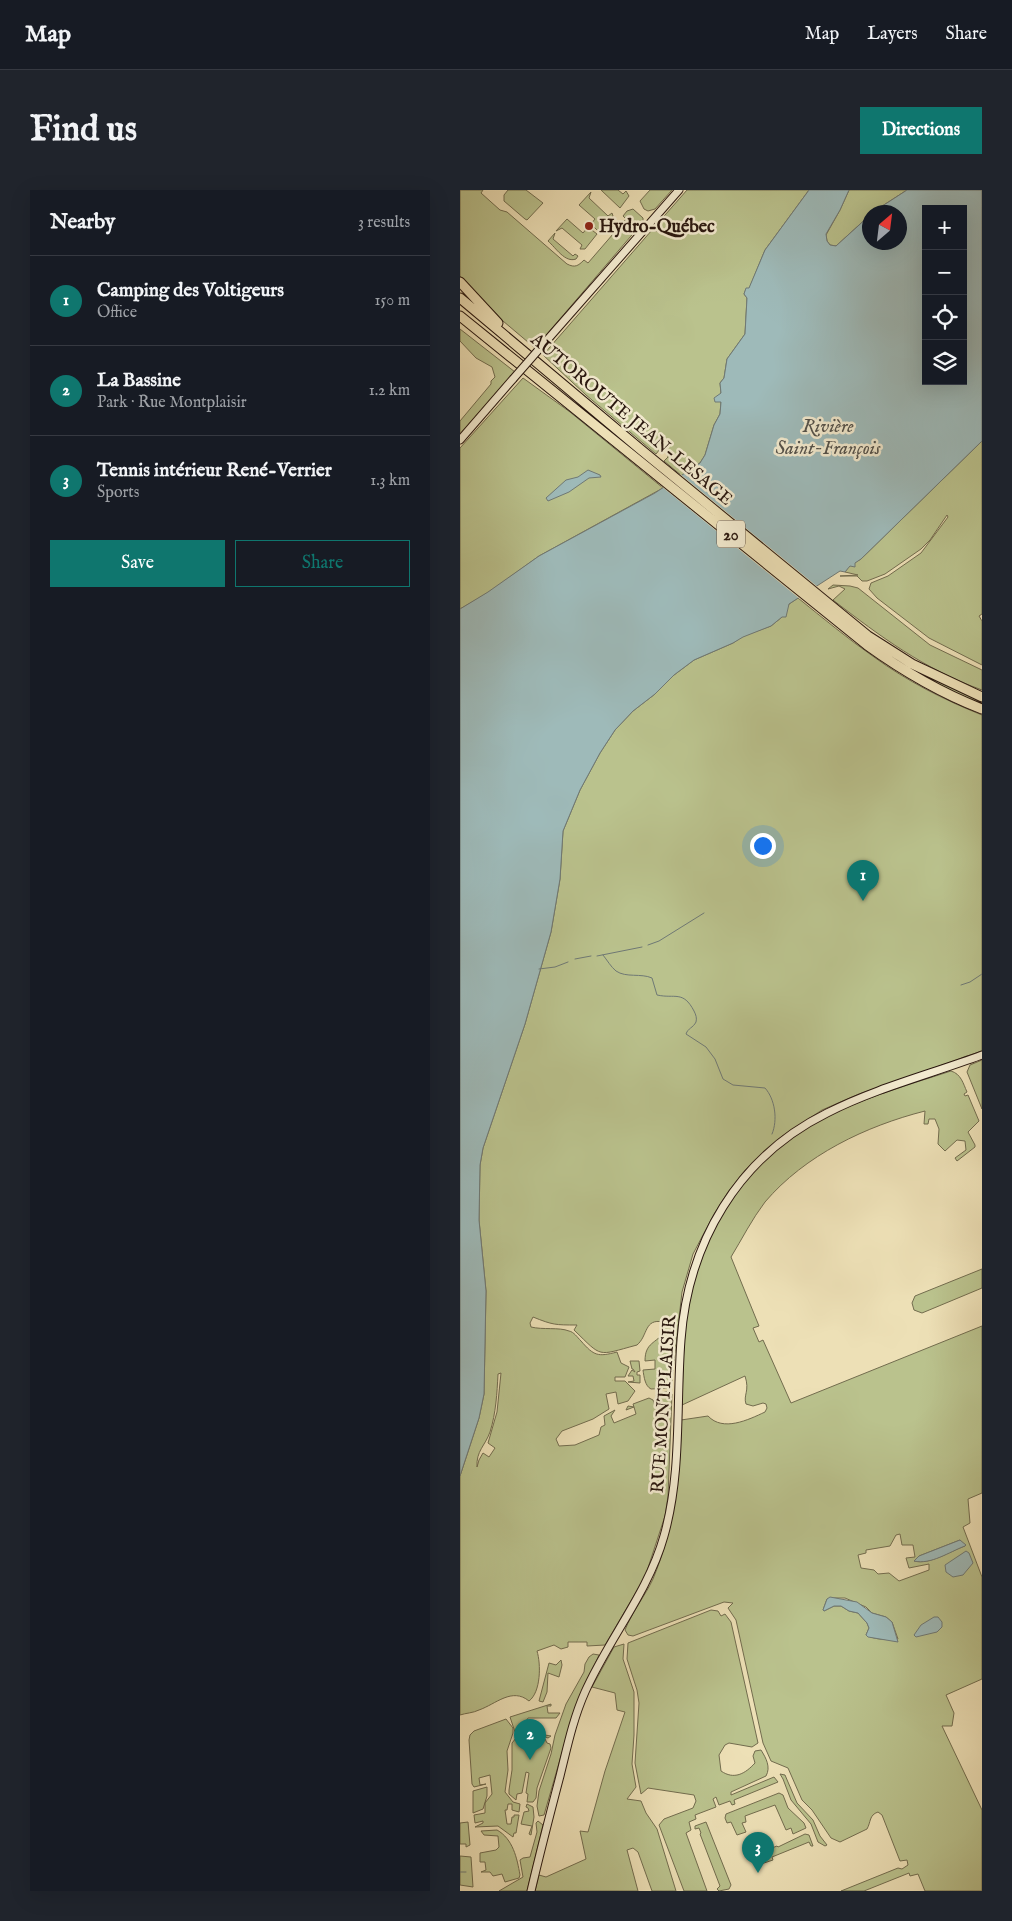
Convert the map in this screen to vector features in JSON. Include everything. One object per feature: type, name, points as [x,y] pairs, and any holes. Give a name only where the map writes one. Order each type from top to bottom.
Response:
[{"type":"highway","points":[[460,282],[518,345]]},
{"type":"highway","name":"AUTOROUTE JEAN-LESAGE","points":[[460,298],[518,345],[652,465]]},
{"type":"highway","name":"AUTOROUTE JEAN-LESAGE","points":[[460,316],[652,465],[817,599],[867,645],[901,669],[936,689],[982,709]]},
{"type":"highway","points":[[460,324],[513,359]]},
{"type":"highway","name":"AUTOROUTE JEAN-LESAGE","points":[[817,599],[893,653],[943,679],[982,696]]},
{"type":"street","points":[[460,440],[679,190]]},
{"type":"street","name":"RUE MONTPLAISIR","points":[[531,1891],[567,1747],[581,1702],[597,1668],[644,1586],[657,1558],[665,1531],[674,1476],[684,1307],[693,1269],[711,1228],[730,1196],[752,1169],[778,1145],[807,1124],[862,1098],[982,1055]]},
{"type":"green space","points":[[460,190],[483,190],[481,193],[500,210],[507,212],[567,264],[572,266],[578,265],[584,260],[588,263],[626,219],[623,216],[627,211],[633,209],[643,218],[643,222],[535,348],[503,321],[460,276]]},
{"type":"green space","points":[[508,190],[526,190],[543,203],[527,220],[504,201],[504,195]]},
{"type":"green space","points":[[601,190],[618,190],[623,194],[626,191],[629,196],[620,208]]},
{"type":"green space","points":[[650,190],[672,190],[655,209],[648,211],[644,209],[640,201]]},
{"type":"green space","points":[[687,190],[809,190],[765,250],[749,289],[746,289],[744,294],[747,298],[745,334],[727,359],[724,378],[720,383],[721,393],[718,396],[721,401],[720,414],[714,425],[705,455],[700,463],[682,476],[664,461],[668,454],[664,449],[660,449],[656,454],[586,395],[543,355],[652,230],[663,233],[664,231],[659,227],[658,223]]},
{"type":"green space","points":[[849,190],[907,190],[884,205],[862,205],[862,222],[836,246],[830,245],[826,235]]},
{"type":"green space","points":[[591,192],[589,198],[608,216],[612,213],[613,216],[599,232],[591,224],[595,219],[579,205]]},
{"type":"green space","points":[[567,219],[583,233],[588,227],[597,234],[585,249],[580,249],[582,245],[562,228],[556,231]]},
{"type":"green space","points":[[555,233],[553,239],[573,256],[575,254],[578,256],[576,259],[572,260],[564,257],[548,241]]},
{"type":"green space","points":[[460,329],[515,372],[460,434],[460,421],[495,377],[492,367],[476,358],[460,341]]},
{"type":"green space","points":[[523,378],[570,412],[663,488],[539,556],[488,593],[460,609],[460,448]]},
{"type":"green space","points":[[982,441],[982,614],[979,616],[982,621],[982,665],[929,638],[877,598],[869,589],[871,583],[888,576],[921,553],[948,517],[947,515],[930,540],[921,549],[885,574],[867,581],[862,581],[857,576],[840,576],[858,575],[845,572],[849,566],[861,559]]},
{"type":"green space","points":[[833,585],[858,588],[930,645],[982,670],[982,690],[961,682],[922,662],[868,627],[833,600],[845,589],[839,586],[828,589]]},
{"type":"green space","points":[[798,598],[855,643],[899,674],[954,703],[982,715],[982,1051],[859,1094],[822,1110],[781,1137],[745,1170],[714,1214],[693,1254],[682,1292],[671,1388],[649,1388],[644,1378],[643,1370],[655,1369],[655,1360],[645,1361],[645,1355],[649,1347],[665,1331],[663,1322],[657,1321],[649,1325],[637,1345],[601,1352],[590,1346],[574,1330],[577,1325],[554,1324],[533,1317],[530,1323],[531,1327],[561,1329],[571,1332],[589,1350],[597,1354],[617,1352],[621,1363],[629,1367],[625,1377],[615,1377],[615,1381],[625,1381],[635,1391],[628,1401],[618,1404],[616,1392],[606,1394],[609,1409],[593,1419],[562,1431],[556,1439],[559,1446],[575,1445],[599,1435],[601,1427],[605,1425],[604,1416],[615,1410],[611,1416],[614,1423],[636,1414],[633,1404],[649,1398],[653,1400],[656,1408],[658,1407],[656,1395],[668,1391],[672,1394],[668,1496],[665,1516],[645,1577],[605,1645],[587,1646],[587,1642],[568,1642],[568,1647],[561,1649],[554,1645],[537,1651],[539,1663],[538,1685],[533,1697],[529,1701],[523,1697],[510,1696],[477,1711],[460,1715],[460,1476],[479,1418],[484,1394],[486,1291],[479,1220],[480,1165],[483,1148],[525,1024],[551,932],[560,879],[563,831],[580,790],[600,753],[615,730],[633,711],[694,660],[733,643],[743,636],[771,626],[782,617],[789,604]],"holes":[[[501,1373],[497,1412],[488,1443],[495,1448],[489,1457],[483,1453],[477,1467],[479,1453],[492,1425],[498,1374]]]},
{"type":"green space","points":[[916,670],[982,701],[982,705],[914,672]]},
{"type":"green space","points":[[982,1060],[982,1109],[967,1072],[970,1065]]},
{"type":"green space","points":[[951,1071],[961,1079],[967,1092],[964,1094],[965,1096],[968,1095],[979,1121],[968,1132],[975,1147],[957,1161],[955,1158],[966,1150],[965,1141],[957,1140],[945,1151],[938,1144],[939,1129],[935,1119],[929,1119],[928,1124],[924,1124],[925,1111],[903,1117],[859,1134],[838,1144],[818,1157],[781,1185],[760,1209],[731,1257],[759,1326],[753,1328],[759,1342],[763,1340],[791,1403],[982,1326],[982,1493],[968,1499],[970,1523],[963,1527],[982,1577],[982,1679],[946,1695],[954,1713],[952,1726],[942,1726],[982,1810],[982,1891],[925,1891],[918,1874],[910,1876],[909,1873],[864,1891],[841,1891],[898,1868],[902,1869],[908,1865],[907,1860],[900,1861],[882,1815],[878,1812],[872,1817],[867,1829],[840,1842],[831,1838],[812,1810],[802,1800],[788,1768],[771,1761],[763,1743],[736,1620],[728,1608],[733,1603],[724,1602],[633,1636],[628,1635],[625,1630],[653,1579],[666,1540],[678,1481],[681,1420],[708,1416],[714,1421],[721,1423],[736,1423],[765,1412],[767,1408],[766,1404],[763,1403],[753,1406],[746,1404],[747,1385],[745,1376],[682,1405],[683,1363],[690,1295],[697,1269],[719,1220],[751,1175],[770,1156],[813,1124],[829,1115],[881,1094]],"holes":[[[900,1534],[902,1545],[913,1545],[915,1557],[906,1558],[909,1568],[929,1564],[929,1570],[899,1581],[889,1573],[878,1574],[874,1570],[861,1568],[858,1555],[866,1553],[866,1550],[890,1546],[896,1535]],[[960,1540],[965,1546],[927,1561],[914,1561],[919,1556]],[[845,1598],[866,1607],[872,1613],[886,1617],[892,1622],[898,1639],[878,1639],[866,1635],[869,1628],[858,1613],[849,1611],[841,1606],[834,1606],[824,1611],[827,1599]]]},
{"type":"green space","points":[[982,1269],[982,1288],[922,1313],[914,1310],[912,1303],[915,1296]]},
{"type":"green space","points":[[630,1361],[639,1361],[640,1371],[637,1372],[637,1375],[640,1375],[640,1383],[628,1382],[634,1381],[633,1376],[628,1376],[632,1370],[635,1372]]},
{"type":"green space","points":[[711,1610],[718,1611],[721,1616],[725,1614],[731,1622],[758,1743],[752,1747],[729,1743],[725,1745],[719,1755],[721,1771],[730,1775],[743,1773],[755,1763],[753,1756],[755,1751],[761,1750],[768,1766],[766,1776],[731,1792],[731,1795],[774,1777],[778,1782],[734,1800],[735,1804],[732,1805],[730,1801],[719,1805],[716,1797],[713,1799],[716,1807],[695,1815],[696,1819],[689,1822],[691,1830],[686,1833],[707,1891],[684,1891],[659,1825],[664,1819],[693,1808],[696,1801],[694,1795],[648,1788],[641,1794],[635,1763],[639,1703],[627,1659],[628,1643]]},
{"type":"green space","points":[[624,1644],[623,1659],[634,1692],[632,1764],[636,1787],[627,1799],[641,1801],[646,1813],[657,1829],[676,1891],[652,1891],[638,1852],[633,1848],[627,1850],[638,1891],[535,1891],[539,1875],[546,1877],[586,1859],[580,1831],[588,1832],[605,1771],[625,1712],[617,1710],[615,1693],[592,1687],[614,1647]]},
{"type":"green space","points":[[593,1654],[599,1655],[574,1711],[544,1815],[539,1816],[537,1806],[539,1791],[555,1735],[566,1704],[584,1672],[585,1664]]},
{"type":"green space","points":[[561,1660],[562,1665],[559,1677],[548,1673],[547,1692],[543,1702],[539,1701],[549,1663],[556,1665]]},
{"type":"green space","points":[[551,1704],[551,1706],[547,1706],[548,1713],[560,1713],[556,1718],[528,1718],[520,1731],[551,1736],[548,1738],[541,1735],[519,1736],[520,1732],[515,1732],[510,1717]]},
{"type":"green space","points":[[506,1719],[513,1728],[513,1733],[507,1751],[508,1770],[505,1792],[513,1802],[520,1804],[519,1812],[512,1810],[512,1804],[508,1804],[507,1810],[505,1810],[507,1824],[511,1824],[514,1815],[519,1815],[516,1833],[514,1833],[513,1837],[498,1826],[475,1827],[483,1823],[483,1821],[475,1823],[474,1815],[485,1813],[485,1803],[492,1794],[490,1775],[479,1778],[480,1785],[486,1784],[474,1787],[472,1784],[469,1740],[470,1735],[474,1731]]},
{"type":"green space","points":[[540,1737],[550,1744],[551,1748],[537,1788],[536,1798],[533,1802],[527,1802],[528,1794],[526,1793],[529,1773],[526,1772],[522,1793],[517,1794],[516,1800],[509,1794],[512,1770],[512,1743],[516,1738]]},
{"type":"green space","points":[[780,1774],[785,1775],[797,1803],[813,1820],[820,1836],[827,1845],[825,1846],[818,1842],[811,1824],[791,1800]]},
{"type":"green space","points":[[487,1787],[487,1796],[483,1809],[473,1813],[473,1791]]},
{"type":"green space","points":[[779,1793],[783,1795],[788,1808],[804,1823],[806,1828],[793,1834],[791,1828],[786,1830],[775,1805],[745,1816],[746,1822],[742,1823],[746,1832],[737,1835],[731,1822],[727,1823],[726,1814]]},
{"type":"green space","points":[[527,1804],[533,1807],[534,1817],[531,1835],[529,1834],[532,1826],[521,1824],[524,1812],[529,1811],[526,1807]]},
{"type":"green space","points":[[538,1821],[543,1825],[527,1891],[499,1891],[523,1877],[520,1860],[530,1857],[537,1832],[536,1823]]},
{"type":"green space","points":[[468,1822],[470,1845],[466,1847],[466,1844],[460,1844],[460,1823]]},
{"type":"green space","points":[[706,1822],[731,1885],[729,1889],[719,1891],[717,1889],[720,1886],[701,1833],[699,1828],[695,1829],[695,1826]]},
{"type":"green space","points":[[497,1830],[511,1844],[516,1856],[519,1878],[505,1882],[502,1874],[493,1876],[490,1872],[481,1872],[486,1870],[485,1862],[480,1862],[480,1853],[496,1850],[499,1847],[498,1836],[484,1835],[481,1831]]},
{"type":"green space","points":[[805,1834],[809,1835],[813,1846],[809,1842],[772,1857],[773,1860],[758,1865],[754,1855],[778,1847]]},
{"type":"green space","points":[[460,1856],[471,1857],[473,1887],[460,1885]]},
{"type":"water","name":"Rivière Saint-François","points":[[809,190],[849,190],[826,234],[830,245],[836,246],[862,222],[862,250],[907,250],[907,205],[884,205],[907,190],[982,190],[982,441],[855,563],[855,567],[850,566],[845,572],[840,571],[789,604],[786,617],[782,617],[771,626],[694,660],[674,675],[655,694],[633,711],[615,730],[580,790],[563,831],[560,879],[551,932],[525,1024],[483,1148],[480,1165],[479,1220],[486,1291],[484,1394],[479,1418],[460,1476],[460,609],[539,556],[655,493],[700,463],[705,455],[714,425],[720,414],[721,402],[715,402],[714,398],[721,393],[720,383],[724,378],[727,359],[745,334],[747,298],[744,294],[746,288],[749,288],[765,250]]},
{"type":"water","points":[[588,470],[601,477],[589,478],[569,492],[548,501],[546,498],[566,480],[578,477]]},
{"type":"water","points":[[960,1540],[965,1546],[933,1560],[914,1561],[919,1556]]},
{"type":"water","points":[[966,1551],[969,1553],[973,1563],[963,1575],[953,1577],[946,1572],[945,1565]]},
{"type":"water","points":[[830,1597],[857,1602],[872,1613],[886,1617],[892,1622],[898,1642],[868,1637],[866,1635],[869,1628],[867,1623],[858,1613],[849,1611],[841,1606],[834,1606],[824,1611],[827,1599]]},
{"type":"water","points":[[934,1617],[938,1617],[942,1622],[942,1627],[937,1632],[916,1637],[914,1635],[921,1625]]},
{"type":"pier","points":[[680,474],[819,588],[800,599],[661,486]]},
{"type":"waterway","points":[[648,945],[659,941],[704,913]]},
{"type":"waterway","points":[[597,956],[642,947]]},
{"type":"waterway","points":[[603,955],[612,968],[620,973],[652,978],[657,995],[682,998],[690,1004],[696,1015],[696,1022],[686,1034],[706,1047],[715,1059],[723,1079],[733,1085],[765,1088],[771,1098],[775,1116],[772,1134]]},
{"type":"waterway","points":[[575,959],[591,956]]},
{"type":"waterway","points":[[539,969],[555,967],[568,962]]},
{"type":"waterway","points":[[961,985],[970,982],[982,974]]},
{"type":"waterway","points":[[460,1872],[466,1872]]},
{"type":"place","name":"Hydro-Québec","points":[[589,226]]},
{"type":"place","name":"Camping des Voltigeurs","points":[[863,901]]},
{"type":"place","name":"La Bassine","points":[[530,1760]]},
{"type":"place","name":"Tennis intérieur René-Verrier","points":[[758,1873]]}]
